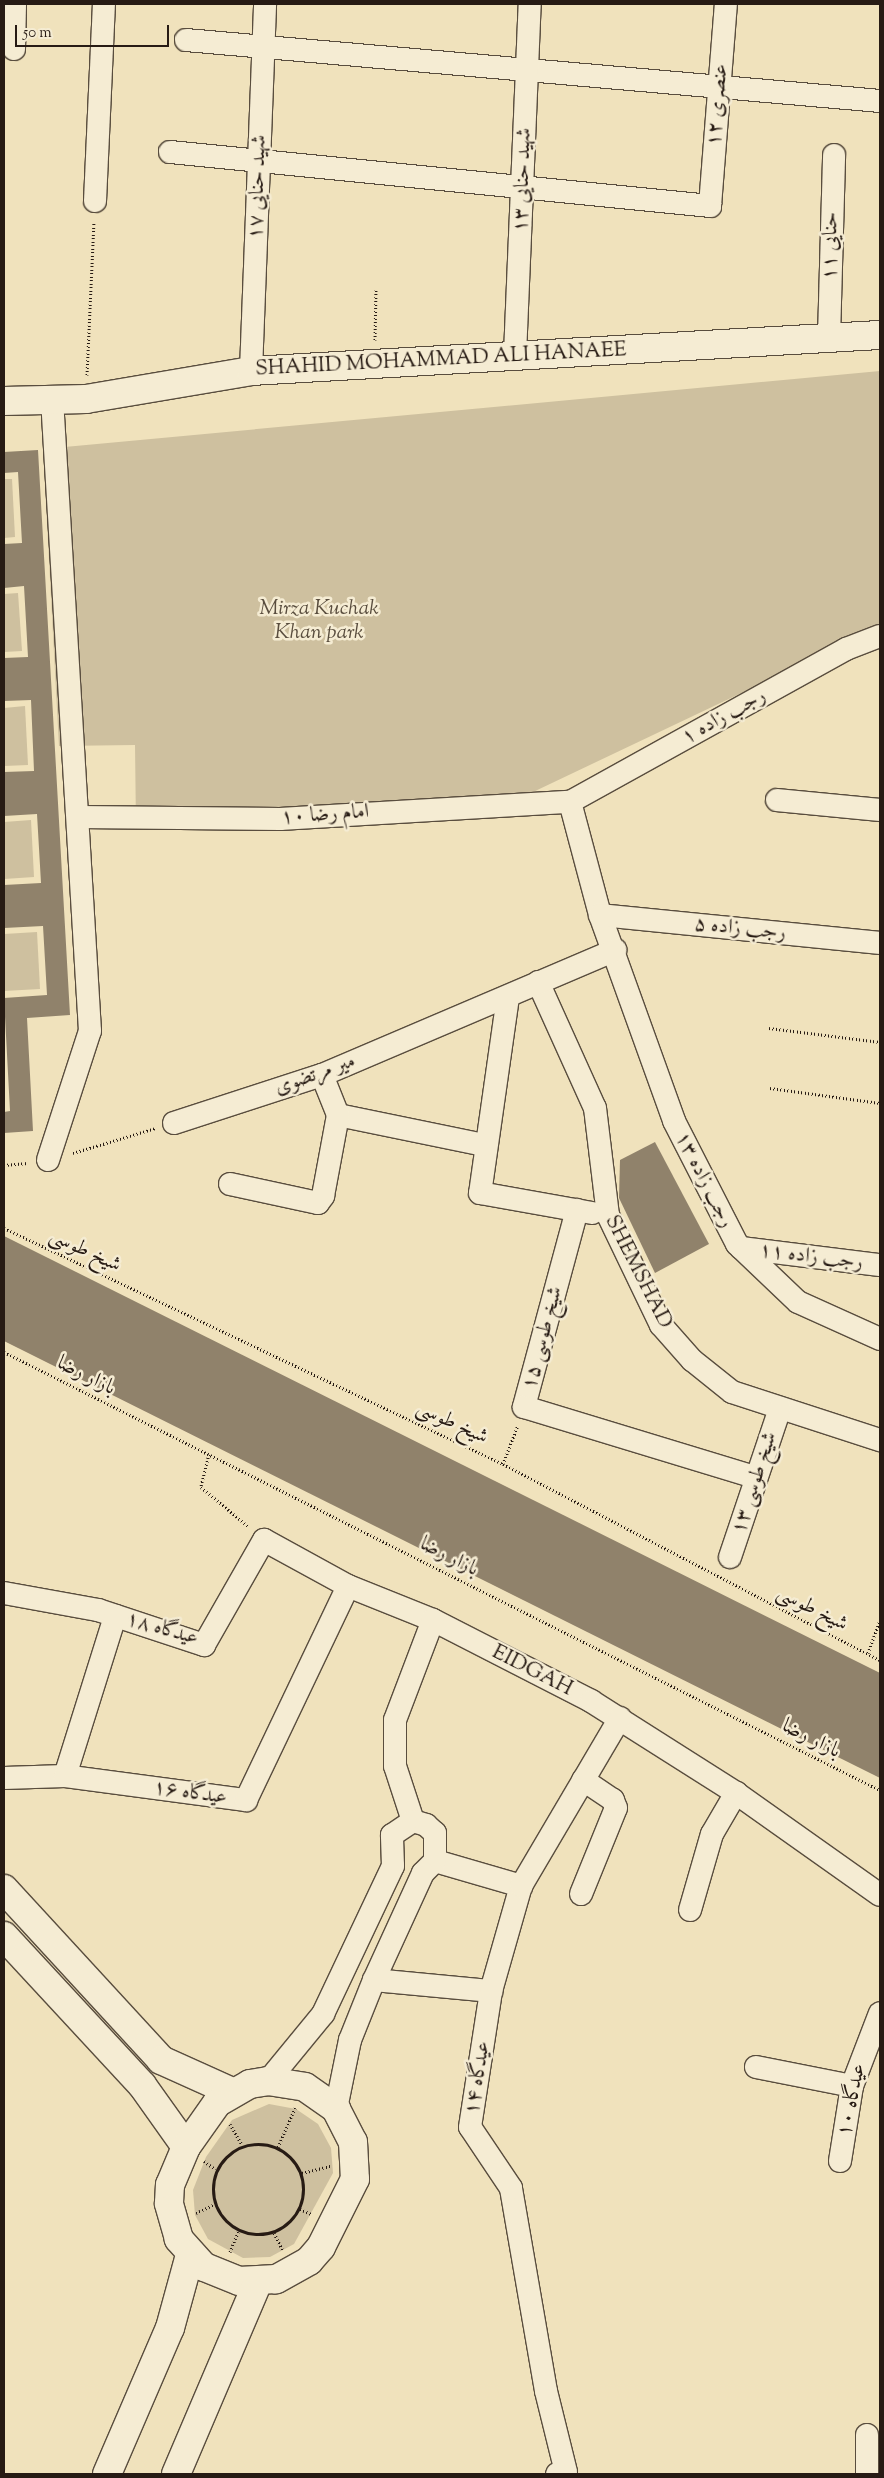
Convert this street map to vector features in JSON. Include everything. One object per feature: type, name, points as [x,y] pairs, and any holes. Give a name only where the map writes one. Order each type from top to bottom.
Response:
[{"type":"street","points":[[14,4],[14,49]]},
{"type":"street","points":[[95,201],[104,4]]},
{"type":"street","name":"شهید حنایی ۱۷","points":[[251,370],[265,4]]},
{"type":"street","name":"شهید حنایی ۱۳","points":[[515,356],[530,4]]},
{"type":"street","name":"عنصری ۱۲","points":[[522,187],[710,206],[726,4]]},
{"type":"street","points":[[186,40],[880,101]]},
{"type":"street","points":[[170,152],[522,187]]},
{"type":"street","name":"حنایی ۱۱","points":[[829,338],[834,155]]},
{"type":"street","name":"SHAHID MOHAMMAD ALI HANAEE","points":[[4,401],[86,399],[251,370],[880,335]]},
{"type":"street","points":[[48,1160],[90,1031],[79,818],[52,400]]},
{"type":"street","name":"رجب زاده ۱","points":[[570,802],[846,649],[880,636]]},
{"type":"street","points":[[777,800],[880,810]]},
{"type":"street","name":"امام رضا ۱۰","points":[[79,818],[280,819],[570,802]]},
{"type":"street","name":"رجب زاده ۱۳","points":[[570,802],[600,915],[615,950],[674,1121],[741,1248],[798,1302],[880,1339]]},
{"type":"street","name":"رجب زاده ۵","points":[[600,915],[880,943]]},
{"type":"street","name":"میر مرتضوی","points":[[174,1123],[322,1075],[508,998],[538,982],[615,950]]},
{"type":"street","name":"SHEMSHAD","points":[[538,982],[595,1108],[608,1215],[661,1325],[692,1360],[732,1392],[880,1440]]},
{"type":"street","points":[[508,998],[484,1145],[480,1188],[484,1197],[608,1215]]},
{"type":"street","points":[[230,1184],[318,1203],[323,1196],[338,1115],[322,1075]]},
{"type":"street","points":[[338,1115],[484,1145]]},
{"type":"street","name":"۱۵ شیخ طوسی","points":[[524,1408],[577,1210]]},
{"type":"street","name":"رجب زاده ۱۱","points":[[741,1248],[880,1265]]},
{"type":"street","points":[[524,1408],[755,1476]]},
{"type":"street","name":"شیخ طوسی ۱۳","points":[[730,1557],[755,1476],[780,1408]]},
{"type":"street","name":"EIDGAH","points":[[264,1540],[348,1586],[433,1620],[620,1718],[736,1793],[880,1895]]},
{"type":"street","name":"عیدگاه ۱۸","points":[[4,1593],[115,1616],[204,1645],[264,1540]]},
{"type":"street","name":"عیدگاه ۱۶","points":[[4,1778],[65,1776],[246,1800],[348,1586]]},
{"type":"street","points":[[65,1776],[115,1616]]},
{"type":"street","points":[[336,2109],[350,2040],[374,1980],[423,1873],[435,1860],[435,1832],[413,1821],[395,1766],[395,1720],[433,1620]]},
{"type":"street","name":"عیدگاه ۱۴","points":[[557,2474],[566,2472],[546,2391],[511,2188],[470,2127],[491,1991],[521,1886],[620,1718]]},
{"type":"street","points":[[581,1894],[616,1808],[613,1800],[583,1780]]},
{"type":"street","points":[[690,1910],[712,1834],[736,1793]]},
{"type":"street","points":[[268,2081],[323,2014],[394,1866],[392,1835],[413,1821]]},
{"type":"street","points":[[435,1860],[521,1886]]},
{"type":"street","points":[[4,1889],[161,2060],[232,2092]]},
{"type":"street","points":[[4,1936],[142,2085],[186,2147]]},
{"type":"street","points":[[374,1980],[491,1991]]},
{"type":"street","name":"عیدگاه ۱۰","points":[[840,2161],[852,2086],[880,2013]]},
{"type":"street","points":[[756,2067],[852,2086]]},
{"type":"street","points":[[268,2081],[305,2087],[336,2109],[353,2142],[356,2160],[352,2187],[321,2247],[309,2261],[276,2279],[258,2282],[221,2276],[190,2255],[179,2239],[169,2203],[170,2185],[186,2147],[204,2117],[232,2092],[268,2081]]},
{"type":"street","points":[[107,2474],[170,2328],[190,2255]]},
{"type":"street","points":[[176,2474],[258,2282]]},
{"type":"street","points":[[867,2474],[868,2435]]},
{"type":"path","points":[[86,399],[95,201]]},
{"type":"path","points":[[375,364],[376,290]]},
{"type":"path","points":[[769,1028],[880,1042]]},
{"type":"path","points":[[770,1088],[880,1103]]},
{"type":"path","points":[[4,1165],[48,1160],[174,1123]]},
{"type":"path","name":"شیخ طوسی","points":[[4,1228],[503,1464],[880,1660]]},
{"type":"path","name":"بازار رضا","points":[[4,1352],[880,1790]]},
{"type":"path","name":"۱۵ شیخ طوسی","points":[[503,1464],[524,1408]]},
{"type":"path","points":[[209,1454],[201,1487],[264,1540]]},
{"type":"path","points":[[868,1653],[880,1620]]},
{"type":"path","points":[[278,2147],[305,2087]]},
{"type":"path","points":[[242,2145],[278,2147],[302,2173],[300,2209],[274,2234],[238,2232],[214,2205],[216,2169],[242,2145]]},
{"type":"green space","name":"Mirza Kuchak Khan park","points":[[880,371],[880,627],[531,793],[136,827],[135,745],[59,746],[43,449]]},
{"type":"green space","points":[[4,479],[12,479],[15,537],[4,538]]},
{"type":"green space","points":[[18,593],[22,651],[4,652],[4,594]]},
{"type":"green space","points":[[25,706],[28,765],[4,766],[4,708]]},
{"type":"green space","points":[[31,820],[34,877],[4,879],[4,822]]},
{"type":"green space","points":[[37,932],[40,989],[4,991],[4,934]]},
{"type":"green space","points":[[269,2104],[296,2109],[318,2124],[331,2148],[333,2173],[294,2244],[270,2257],[243,2258],[208,2239],[195,2215],[193,2190],[206,2157],[232,2120]]},
{"type":"building","points":[[38,450],[70,1015],[27,1018],[33,1131],[4,1133],[4,1112],[10,1111],[4,998],[47,995],[43,926],[4,928],[4,885],[41,883],[37,814],[4,816],[4,772],[34,771],[31,700],[4,701],[4,658],[28,657],[24,586],[4,588],[4,544],[22,543],[18,472],[4,473],[4,452]]},
{"type":"building","points":[[655,1142],[709,1244],[655,1273],[619,1198],[620,1160]]},
{"type":"building","points":[[4,1236],[880,1673],[880,1778],[4,1341]]}]
